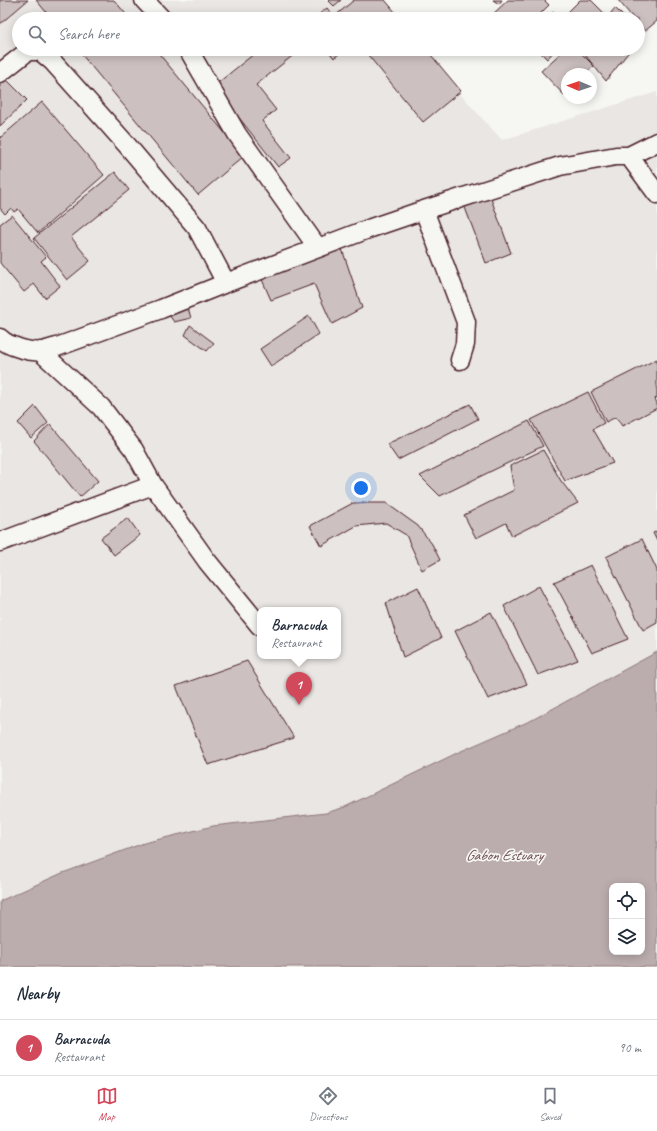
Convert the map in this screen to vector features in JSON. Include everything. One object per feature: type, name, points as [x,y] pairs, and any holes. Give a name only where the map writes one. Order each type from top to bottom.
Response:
[{"type":"street","points":[[144,0],[155,12]]},
{"type":"street","points":[[0,73],[22,56]]},
{"type":"street","points":[[46,56],[53,62],[126,144],[196,228],[226,283]]},
{"type":"street","points":[[192,56],[237,134],[318,248]]},
{"type":"street","points":[[0,338],[3,342],[19,348],[40,351],[57,347],[154,312],[318,248],[424,210],[560,166],[616,156],[629,156],[657,142]]},
{"type":"street","points":[[629,156],[657,194]]},
{"type":"street","points":[[424,210],[466,322],[465,344],[460,360]]},
{"type":"street","points":[[40,351],[101,407],[134,450],[153,485],[206,561],[257,622]]},
{"type":"street","points":[[0,542],[153,485]]},
{"type":"shaded area","points":[[0,0],[374,0],[385,12],[12,12],[12,56],[425,56],[502,140],[657,92],[657,652],[532,720],[459,752],[345,807],[326,813],[213,826],[144,843],[60,874],[0,901]]},
{"type":"water","name":"Gabon Estuary","points":[[657,652],[657,967],[0,967],[0,901],[60,874],[144,843],[213,826],[326,813],[345,807],[459,752],[532,720]]},
{"type":"building","points":[[0,0],[28,0],[12,12],[12,14],[0,24]]},
{"type":"building","points":[[36,0],[114,0],[124,12],[46,12]]},
{"type":"building","points":[[328,0],[341,0],[334,6]]},
{"type":"building","points":[[354,0],[385,0],[395,12],[340,12]]},
{"type":"building","points":[[493,0],[502,0],[499,4]]},
{"type":"building","points":[[508,0],[544,0],[549,5],[542,12],[495,12]]},
{"type":"building","points":[[580,0],[591,0],[603,12],[568,12]]},
{"type":"building","points":[[618,0],[657,0],[657,21],[645,31],[645,12],[628,12]]},
{"type":"building","points":[[327,8],[330,12],[322,12]]},
{"type":"building","points":[[615,8],[619,12],[612,12]]},
{"type":"building","points":[[83,56],[161,56],[244,156],[198,195]]},
{"type":"building","points":[[251,56],[292,56],[256,85],[276,110],[262,121],[291,158],[278,167],[214,86]]},
{"type":"building","points":[[369,56],[432,56],[461,91],[423,122]]},
{"type":"building","points":[[557,56],[584,56],[594,66],[592,68],[561,68],[561,92],[541,71]]},
{"type":"building","points":[[586,56],[626,56],[606,81]]},
{"type":"building","points":[[5,78],[27,100],[0,126],[0,83]]},
{"type":"building","points":[[42,102],[104,175],[38,233],[18,209],[14,212],[11,208],[5,214],[0,208],[0,138]]},
{"type":"building","points":[[115,172],[129,190],[71,237],[90,261],[67,280],[34,238]]},
{"type":"building","points":[[490,196],[511,253],[486,263],[464,205]]},
{"type":"building","points":[[12,215],[46,257],[41,261],[60,286],[45,298],[34,284],[24,292],[0,263],[0,224]]},
{"type":"building","points":[[341,246],[362,308],[332,324],[314,284],[271,300],[260,275]]},
{"type":"building","points":[[187,305],[191,318],[174,322],[167,312]]},
{"type":"building","points":[[309,316],[319,334],[271,366],[260,349]]},
{"type":"building","points":[[190,325],[214,343],[207,351],[185,335]]},
{"type":"building","points":[[657,359],[657,397],[655,399],[657,408],[622,426],[616,417],[606,422],[591,392]]},
{"type":"building","points":[[588,392],[604,423],[593,429],[613,463],[565,481],[531,420]]},
{"type":"building","points":[[470,404],[478,419],[398,460],[387,444]]},
{"type":"building","points":[[35,406],[48,423],[31,438],[18,423]]},
{"type":"building","points":[[529,421],[543,446],[440,496],[420,476]]},
{"type":"building","points":[[50,424],[98,481],[80,497],[34,441]]},
{"type":"building","points":[[543,450],[561,481],[578,503],[512,536],[506,523],[476,538],[464,515],[514,490],[510,466]]},
{"type":"building","points":[[353,503],[386,503],[418,526],[432,544],[440,560],[422,570],[406,535],[386,523],[356,526],[321,546],[310,526]]},
{"type":"building","points":[[128,518],[140,535],[114,555],[101,538]]},
{"type":"building","points":[[657,531],[657,541],[653,533]]},
{"type":"building","points":[[642,539],[657,570],[657,622],[643,630],[606,557]]},
{"type":"building","points":[[591,565],[628,639],[592,653],[554,582]]},
{"type":"building","points":[[539,586],[578,660],[538,675],[504,606]]},
{"type":"building","points":[[418,587],[441,638],[403,657],[386,603]]},
{"type":"building","points":[[491,612],[527,684],[488,699],[455,631]]},
{"type":"building","points":[[247,661],[294,738],[208,765],[176,686]]},
{"type":"place","name":"Barracuda","points":[[299,705]]}]
